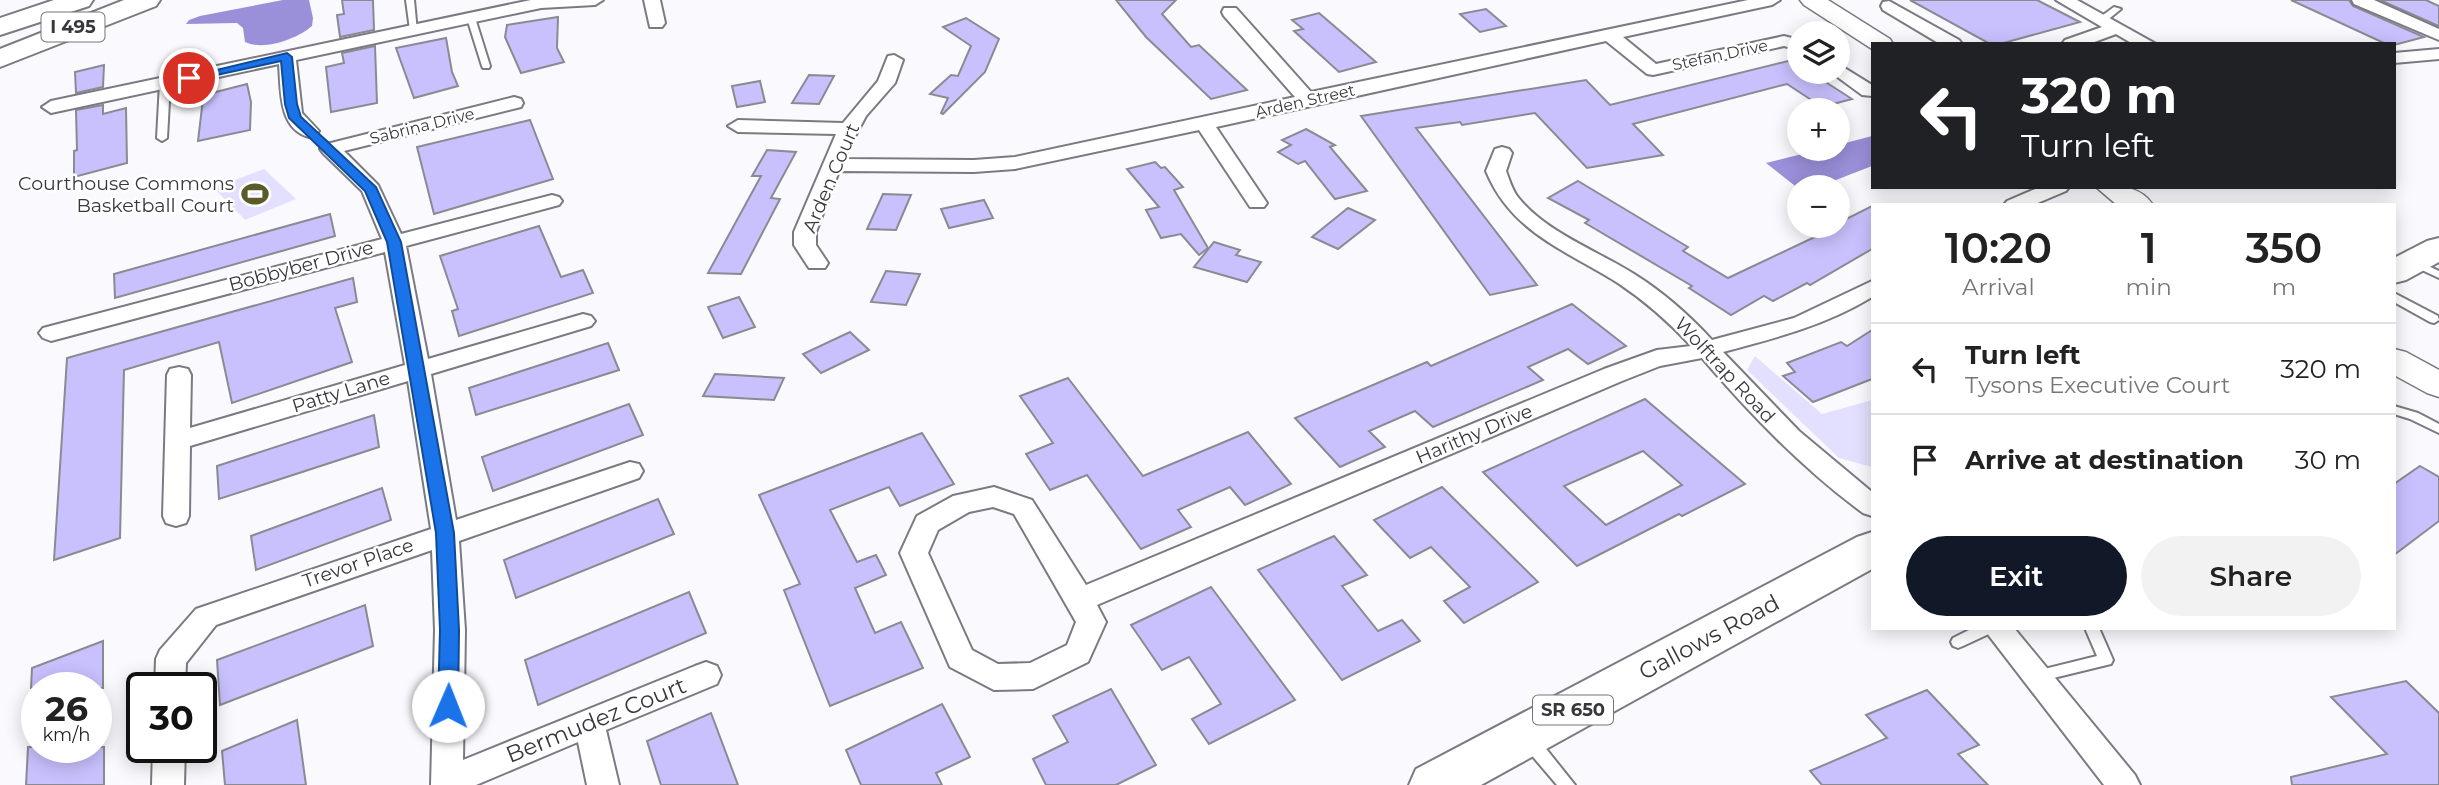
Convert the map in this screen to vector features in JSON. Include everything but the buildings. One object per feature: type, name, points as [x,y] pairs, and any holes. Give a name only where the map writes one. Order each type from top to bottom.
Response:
[{"type":"main road","points":[[0,5],[13,0]]},
{"type":"main road","points":[[0,27],[80,0]]},
{"type":"main road","name":"I 495","points":[[0,39],[106,0]]},
{"type":"main road","points":[[0,57],[146,0]]},
{"type":"main road","name":"Gallows Road","points":[[1434,785],[1871,550]]},
{"type":"street","points":[[51,107],[541,1],[595,0]]},
{"type":"street","points":[[652,0],[656,23]]},
{"type":"street","name":"Arden Street","points":[[833,165],[974,166],[1014,163],[1772,0]]},
{"type":"street","points":[[1812,0],[1878,42]]},
{"type":"street","points":[[2064,0],[2143,42]]},
{"type":"street","points":[[2360,0],[2439,35]]},
{"type":"street","points":[[1889,6],[1950,42]]},
{"type":"street","points":[[1230,12],[1307,99]]},
{"type":"street","points":[[2075,42],[2109,24]]},
{"type":"street","name":"Stefan Drive","points":[[1610,35],[1653,70],[1787,42]]},
{"type":"street","points":[[2396,58],[2439,54]]},
{"type":"street","points":[[287,57],[293,114],[309,131]]},
{"type":"street","name":"Arden Court","points":[[817,263],[805,245],[805,232],[849,129],[860,111],[887,84],[893,72],[894,60]]},
{"type":"street","points":[[1850,78],[1871,90]]},
{"type":"street","name":"Sabrina Drive","points":[[330,149],[514,103]]},
{"type":"street","points":[[1203,124],[1257,203]]},
{"type":"street","points":[[738,126],[849,129]]},
{"type":"street","points":[[330,149],[371,189],[394,242],[418,369],[445,533],[450,630],[447,784]]},
{"type":"street","name":"Wolftrap Road","points":[[1502,153],[1496,171],[1509,199],[1543,226],[1644,290],[1709,348],[1745,392],[1786,434],[1871,505]]},
{"type":"street","points":[[2019,203],[2054,189]]},
{"type":"street","points":[[2113,189],[2135,203]]},
{"type":"street","name":"Bobbyber Drive","points":[[51,333],[552,201]]},
{"type":"street","name":"Harithy Drive","points":[[1080,600],[1613,375],[1657,358],[1686,355],[1802,323],[1838,308],[1871,289]]},
{"type":"street","name":"Patty Lane","points":[[179,440],[583,321]]},
{"type":"street","points":[[2396,361],[2439,385]]},
{"type":"street","points":[[176,516],[179,375]]},
{"type":"street","name":"Trevor Place","points":[[171,672],[171,659],[206,617],[630,471]]},
{"type":"street","points":[[994,497],[1023,508],[1080,600],[1091,622],[1079,653],[1033,676],[994,677],[961,658],[914,553],[927,523],[962,503],[994,497]]},
{"type":"street","points":[[1999,630],[2124,785]]},
{"type":"street","name":"Bermudez Court","points":[[447,784],[706,675]]},
{"type":"street","points":[[589,723],[603,785]]},
{"type":"street","points":[[168,785],[169,763]]},
{"type":"lane","points":[[410,0],[414,30]]},
{"type":"lane","points":[[2109,24],[2117,9]]},
{"type":"lane","points":[[471,18],[486,66]]},
{"type":"lane","points":[[162,138],[165,83]]},
{"type":"lane","points":[[309,131],[330,149]]},
{"type":"lane","points":[[2396,298],[2434,319]]},
{"type":"lane","points":[[2396,411],[2414,416],[2439,429]]},
{"type":"lane","points":[[1958,642],[1984,630]]},
{"type":"lane","points":[[2037,677],[2106,660],[2093,630]]},
{"type":"lane","points":[[1525,736],[1567,785]]},
{"type":"shaded area","points":[[283,0],[309,0],[313,18],[312,26],[306,31],[280,42],[261,45],[245,42],[243,28],[237,23],[186,24],[200,16]]},
{"type":"shaded area","points":[[1871,136],[1871,166],[1849,175],[1787,175],[1787,180],[1766,163],[1787,158],[1787,161],[1850,161],[1850,142]]},
{"type":"shaded area","name":"Courthouse Commons Basketball Court","points":[[264,169],[296,199],[245,220],[214,188]]},
{"type":"shaded area","points":[[1755,356],[1822,414],[1871,400],[1871,467],[1839,458],[1747,370]]},
{"type":"place","name":"Courthouse Commons Basketball Court","points":[[255,194]]},
{"type":"route","points":[[189,78],[287,57],[291,104],[295,118],[371,189],[394,242],[445,533],[450,630],[448,706]]}]
